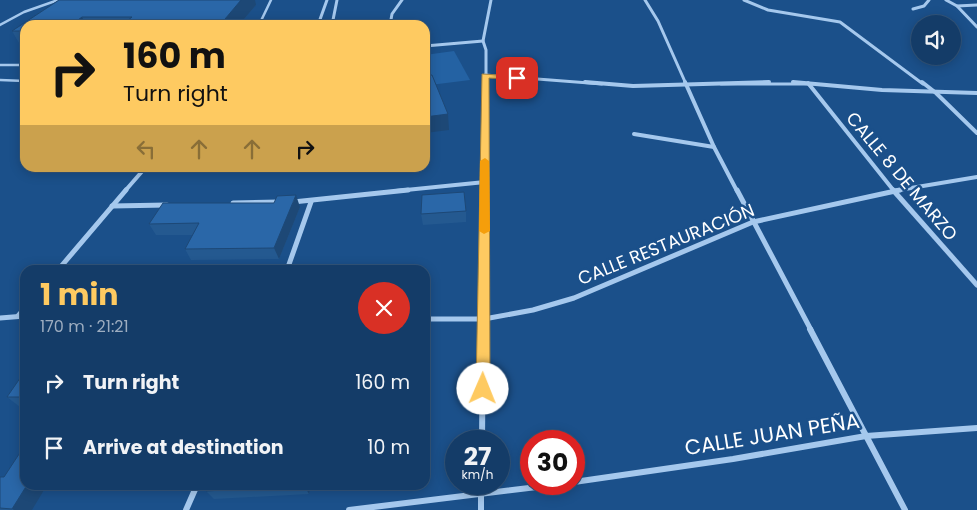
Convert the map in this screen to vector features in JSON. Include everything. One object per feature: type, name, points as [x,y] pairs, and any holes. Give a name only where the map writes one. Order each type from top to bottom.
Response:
[{"type":"street","points":[[320,20],[327,0]]},
{"type":"street","points":[[333,20],[337,0]]},
{"type":"street","points":[[391,20],[392,14],[402,0]]},
{"type":"street","points":[[482,430],[486,50],[483,41],[491,0]]},
{"type":"street","points":[[645,0],[658,21],[714,147],[905,510]]},
{"type":"street","points":[[744,0],[768,10],[840,22],[936,93],[977,133]]},
{"type":"street","points":[[913,9],[924,6],[929,0]]},
{"type":"street","points":[[946,0],[958,6],[977,27]]},
{"type":"street","points":[[958,6],[977,5]]},
{"type":"street","points":[[430,46],[483,41]]},
{"type":"street","points":[[485,75],[633,86],[687,83],[808,83],[936,93],[977,93]]},
{"type":"street","name":"CALLE 8 DE MARZO","points":[[808,83],[894,191],[977,285]]},
{"type":"street","points":[[634,134],[714,147]]},
{"type":"street","points":[[62,265],[142,172]]},
{"type":"street","name":"CALLE RESTAURACIÓN","points":[[430,319],[484,319],[533,310],[574,298],[753,222],[894,191],[977,177]]},
{"type":"street","points":[[222,204],[312,202],[485,182]]},
{"type":"street","points":[[289,265],[312,202]]},
{"type":"street","points":[[112,206],[172,204]]},
{"type":"street","points":[[0,318],[20,316]]},
{"type":"street","name":"CALLE JUAN PEÑA","points":[[585,480],[866,436],[977,428]]},
{"type":"street","points":[[186,510],[195,490]]},
{"type":"street","points":[[349,510],[481,495],[481,510]]},
{"type":"lane","points":[[0,25],[24,12],[58,0]]},
{"type":"lane","points":[[261,20],[271,0]]},
{"type":"lane","points":[[0,64],[20,65]]},
{"type":"lane","points":[[0,80],[20,81]]},
{"type":"shaded area","points":[[454,51],[470,80],[430,85],[430,54]]},
{"type":"building","points":[[59,0],[241,0],[224,20],[128,20],[132,17],[82,17],[78,20],[29,20]]},
{"type":"building","points":[[20,26],[20,31],[12,31]]},
{"type":"building","points":[[430,75],[432,75],[448,114],[430,116]]},
{"type":"building","points":[[464,192],[466,211],[421,214],[422,195]]},
{"type":"building","points":[[296,195],[274,248],[185,249],[199,223],[149,224],[163,203],[274,203],[277,196]]},
{"type":"building","points":[[20,378],[20,397],[7,397]]},
{"type":"building","points":[[20,453],[20,490],[24,490],[12,509],[0,508],[0,477],[4,477]]},
{"type":"slow traffic","points":[[484,231],[485,161]]},
{"type":"route","points":[[483,389],[485,75],[517,78]]}]
